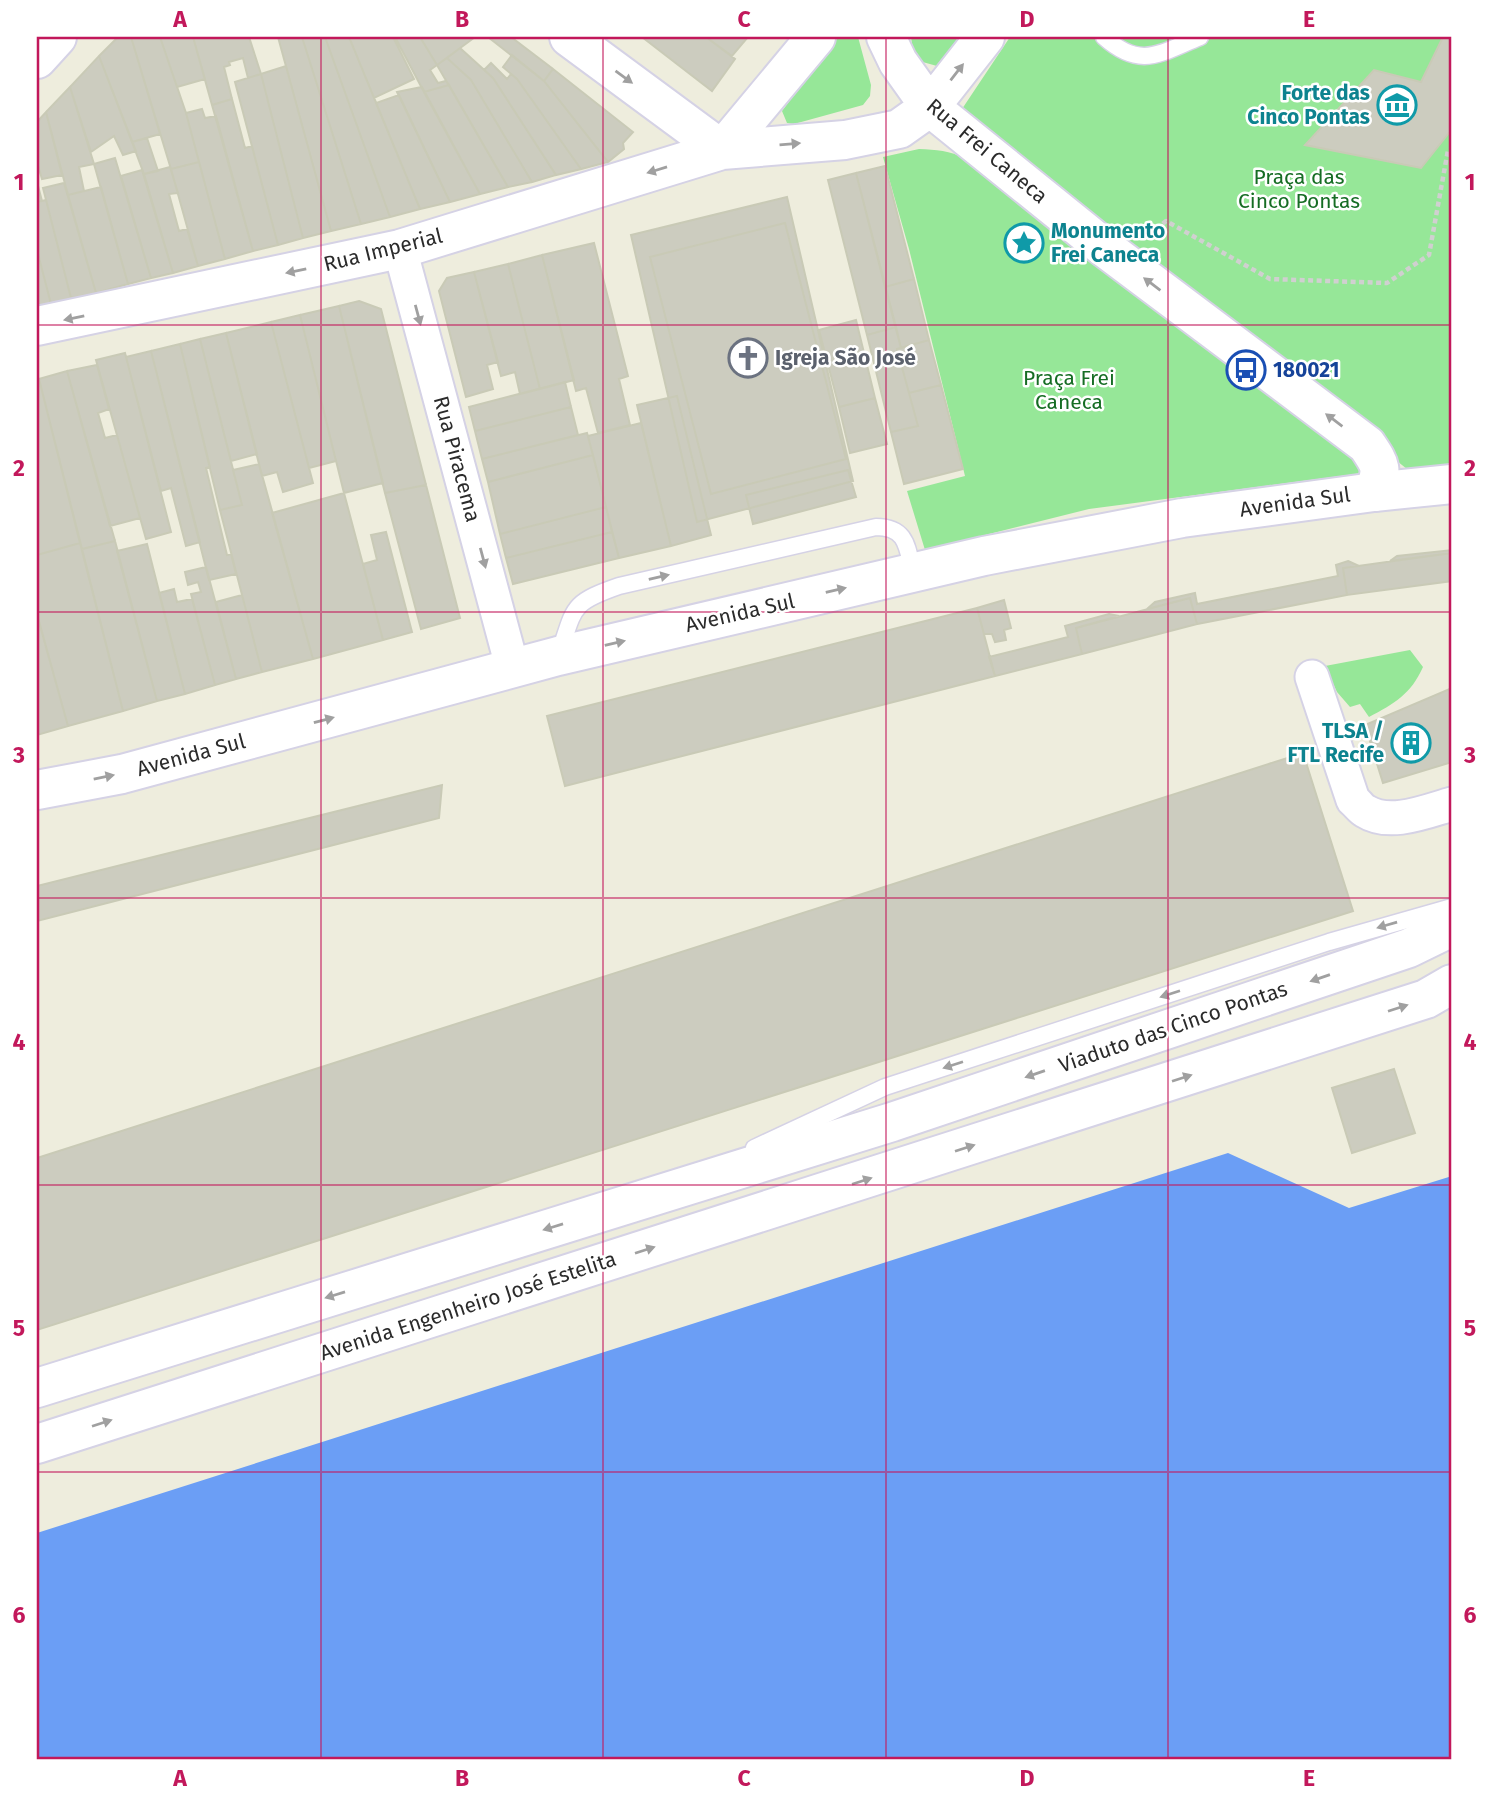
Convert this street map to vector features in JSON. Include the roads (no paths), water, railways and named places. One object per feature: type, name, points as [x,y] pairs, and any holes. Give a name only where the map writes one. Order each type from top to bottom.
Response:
[{"type":"main road","points":[[37,59],[57,37]]},
{"type":"main road","points":[[569,37],[722,150],[845,140],[899,129],[930,107],[985,37]]},
{"type":"main road","points":[[722,150],[816,37]]},
{"type":"main road","name":"Rua Frei Caneca","points":[[886,37],[898,62],[930,107],[1101,245],[1408,476],[1444,485]]},
{"type":"main road","name":"Rua Imperial","points":[[37,326],[400,249],[722,150]]},
{"type":"main road","points":[[1367,445],[1380,464],[1381,473],[1374,492]]},
{"type":"main road","name":"Avenida Sul","points":[[37,790],[122,774],[558,656],[913,572],[1182,518],[1444,485]]},
{"type":"main road","name":"Viaduto das Cinco Pontas","points":[[641,1200],[892,1122],[1409,948],[1452,927]]},
{"type":"main road","name":"Avenida Engenheiro José Estelita","points":[[37,1444],[1426,999],[1452,984]]},
{"type":"main road","points":[[37,1388],[641,1200]]},
{"type":"street","name":"Rua Piracema","points":[[400,249],[513,670]]},
{"type":"street","points":[[1312,677],[1353,800],[1365,811],[1383,818],[1409,815],[1452,804]]},
{"type":"lane","points":[[1104,37],[1128,55],[1139,57],[1153,56],[1200,37]]},
{"type":"lane","points":[[558,656],[573,612],[581,601],[619,586],[876,527],[887,527],[898,532],[906,542],[913,572]]},
{"type":"lane","points":[[641,1200],[885,1087],[1329,942],[1452,907]]},
{"type":"water","points":[[1228,1153],[1349,1208],[1452,1176],[1452,1760],[37,1760],[37,1533]]},
{"type":"place","name":"Forte das Cinco Pontas","points":[[1397,105]]},
{"type":"place","name":"Monumento Frei Caneca","points":[[1024,243]]},
{"type":"place","name":"Igreja São José","points":[[748,358]]},
{"type":"place","name":"180021","points":[[1246,370]]},
{"type":"place","name":"TLSA / FTL Recife","points":[[1411,743]]},
{"type":"park label","name":"Praça das Cinco Pontas","points":[[1299,189]]},
{"type":"park label","name":"Praça Frei Caneca","points":[[1069,390]]}]
